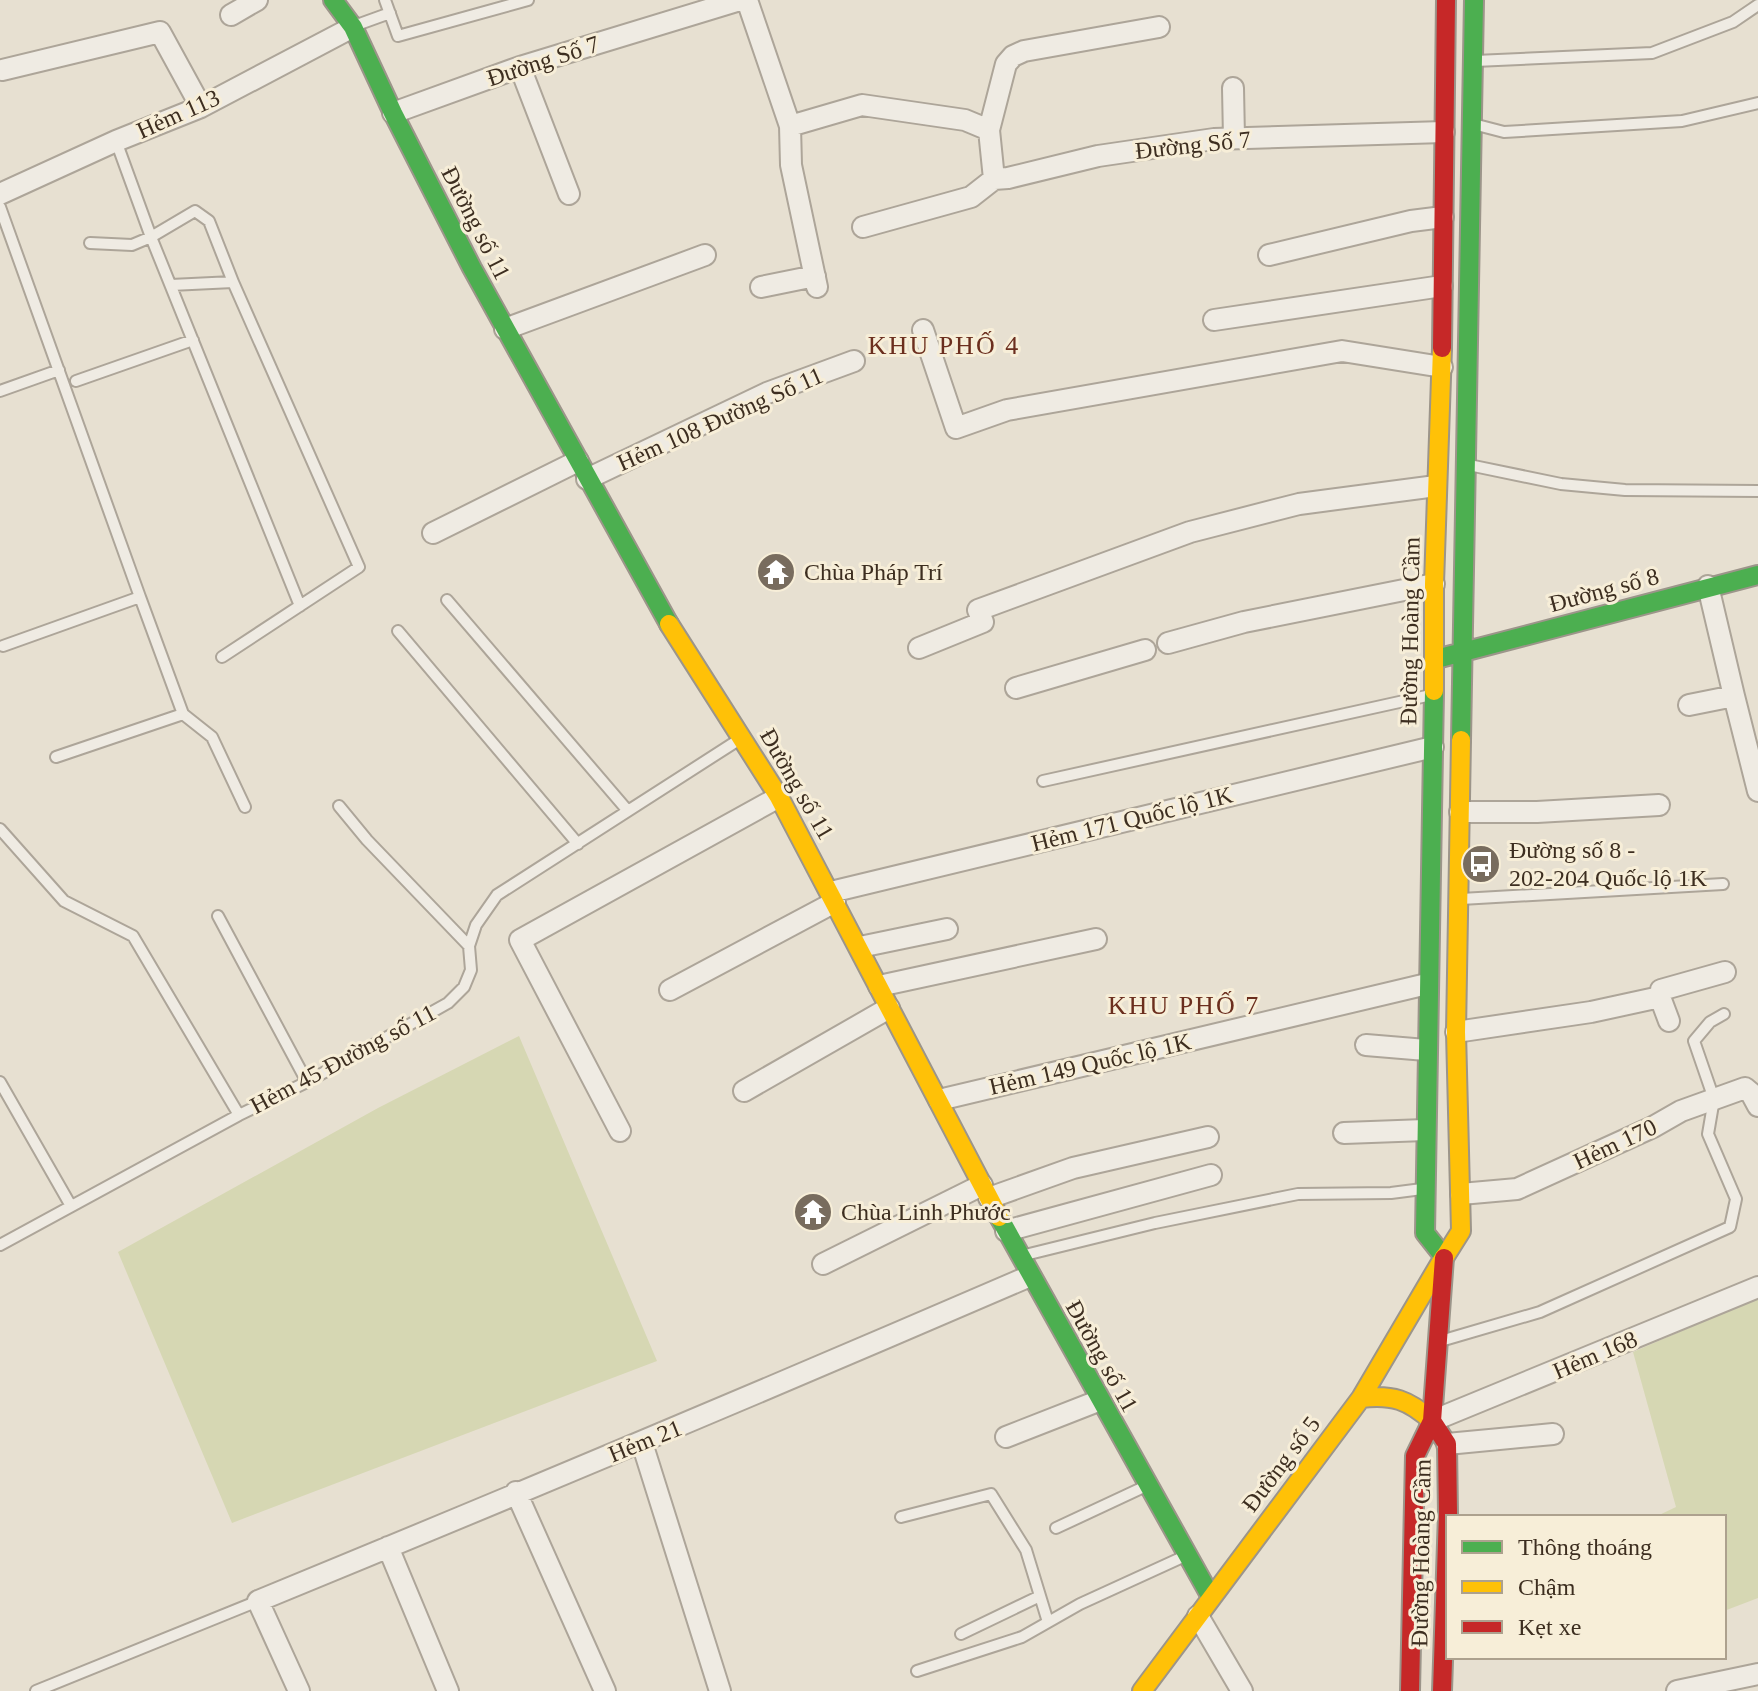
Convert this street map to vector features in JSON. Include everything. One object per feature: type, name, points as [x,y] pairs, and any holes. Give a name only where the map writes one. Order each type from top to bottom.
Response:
[{"type":"main road","name":"Đường số 11","points":[[333,0],[353,27],[393,113],[505,329],[652,596],[779,797],[1019,1256],[1211,1597]]},
{"type":"main road","name":"Đường Hoàng Cầm","points":[[1444,1257],[1425,1233],[1425,1130],[1436,486],[1442,367],[1446,0]]},
{"type":"main road","name":"Đường Hoàng Cầm","points":[[1410,1691],[1415,1456],[1432,1421],[1444,1257],[1461,1231],[1456,1032],[1474,0]]},
{"type":"main road","name":"Đường số 8","points":[[1435,660],[1758,575]]},
{"type":"main road","name":"Đường số 5","points":[[1142,1691],[1361,1398],[1444,1257]]},
{"type":"main road","points":[[1361,1398],[1382,1395],[1402,1397],[1432,1421]]},
{"type":"main road","name":"Đường Hoàng Cầm","points":[[1432,1421],[1447,1444],[1448,1515]]},
{"type":"main road","name":"Đường Hoàng Cầm","points":[[1442,1691],[1446,1573]]},
{"type":"street","points":[[231,15],[257,0]]},
{"type":"street","name":"Đường Số 7","points":[[393,113],[520,67],[740,0]]},
{"type":"street","points":[[747,0],[790,126],[791,165],[816,282],[761,287]]},
{"type":"street","name":"Hẻm 113","points":[[0,194],[116,141],[201,107],[353,27]]},
{"type":"street","points":[[863,227],[971,197],[994,179],[989,130],[1006,64],[1013,56],[1024,51],[1159,27]]},
{"type":"street","points":[[2,70],[160,32],[201,107]]},
{"type":"street","points":[[520,67],[569,194]]},
{"type":"street","points":[[1233,88],[1234,138]]},
{"type":"street","points":[[790,126],[862,105],[965,120],[989,130]]},
{"type":"street","name":"Đường Số 7","points":[[994,179],[1098,156],[1234,138],[1444,132]]},
{"type":"street","points":[[1269,255],[1411,221],[1443,217]]},
{"type":"street","points":[[505,329],[705,255]]},
{"type":"street","points":[[1214,320],[1442,286]]},
{"type":"street","points":[[923,330],[956,428],[1007,410],[1342,351],[1442,367]]},
{"type":"street","name":"Hẻm 108 Đường Số 11","points":[[433,533],[767,393],[854,361]]},
{"type":"street","points":[[919,648],[983,622],[978,610],[1190,532],[1299,504],[1436,486]]},
{"type":"street","points":[[1168,643],[1244,622],[1434,584]]},
{"type":"street","points":[[1708,586],[1758,791]]},
{"type":"street","points":[[1016,688],[1145,650]]},
{"type":"street","points":[[1689,705],[1734,696]]},
{"type":"street","name":"Hẻm 171 Quốc lộ 1K","points":[[670,990],[833,897],[1433,747]]},
{"type":"street","points":[[620,1131],[520,940],[779,797]]},
{"type":"street","points":[[1460,812],[1537,812],[1659,805]]},
{"type":"street","points":[[860,947],[947,929]]},
{"type":"street","points":[[879,986],[1096,939]]},
{"type":"street","points":[[1669,1021],[1660,997],[1661,990],[1725,972]]},
{"type":"street","name":"Hẻm 149 Quốc lộ 1K","points":[[939,1100],[1427,984]]},
{"type":"street","points":[[1456,1032],[1591,1012],[1660,997]]},
{"type":"street","points":[[744,1091],[889,1008]]},
{"type":"street","points":[[1366,1045],[1426,1050]]},
{"type":"street","name":"Hẻm 170","points":[[1461,1194],[1517,1189],[1653,1127],[1681,1111],[1745,1088],[1758,1106]]},
{"type":"street","points":[[1344,1133],[1425,1130]]},
{"type":"street","points":[[823,1264],[986,1192],[1208,1137]]},
{"type":"street","points":[[1006,1231],[1211,1175]]},
{"type":"street","name":"Hẻm 21","points":[[258,1601],[516,1492],[642,1443],[1030,1276]]},
{"type":"street","name":"Hẻm 168","points":[[1432,1421],[1758,1287]]},
{"type":"street","points":[[1006,1437],[1098,1401]]},
{"type":"street","points":[[1447,1444],[1553,1434]]},
{"type":"street","points":[[642,1443],[720,1691]]},
{"type":"street","points":[[516,1492],[605,1691]]},
{"type":"street","points":[[388,1547],[448,1691]]},
{"type":"street","points":[[258,1601],[299,1691]]},
{"type":"street","points":[[1198,1616],[1242,1691]]},
{"type":"street","points":[[1677,1691],[1758,1674]]},
{"type":"lane","points":[[385,0],[398,36],[528,0]]},
{"type":"lane","points":[[1473,61],[1652,53],[1733,22],[1758,5]]},
{"type":"lane","points":[[353,27],[390,13]]},
{"type":"lane","points":[[1472,123],[1504,132],[1682,121],[1758,103]]},
{"type":"lane","points":[[116,141],[151,237],[300,606]]},
{"type":"lane","points":[[0,207],[183,714],[212,737],[245,807]]},
{"type":"lane","points":[[90,243],[132,245],[195,211],[209,221],[359,567],[222,657]]},
{"type":"lane","points":[[171,285],[233,282]]},
{"type":"lane","points":[[76,381],[193,340]]},
{"type":"lane","points":[[0,391],[59,370]]},
{"type":"lane","points":[[1467,465],[1561,484],[1625,490],[1758,491]]},
{"type":"lane","points":[[3,646],[140,597]]},
{"type":"lane","points":[[447,600],[628,811]]},
{"type":"lane","points":[[398,631],[578,844]]},
{"type":"lane","points":[[1043,781],[1433,695]]},
{"type":"lane","points":[[56,757],[183,714]]},
{"type":"lane","name":"Hẻm 45 Đường số 11","points":[[0,1245],[239,1115],[307,1082],[448,1003],[464,987],[471,970],[469,946],[485,910],[497,895],[742,738]]},
{"type":"lane","points":[[339,806],[367,840],[469,946]]},
{"type":"lane","points":[[0,829],[64,901],[133,936],[239,1115]]},
{"type":"lane","points":[[1459,900],[1723,884]]},
{"type":"lane","points":[[218,916],[307,1082]]},
{"type":"lane","points":[[1438,1342],[1540,1312],[1730,1227],[1736,1199],[1708,1134],[1714,1099],[1694,1041],[1710,1022],[1724,1014]]},
{"type":"lane","points":[[0,1082],[71,1206]]},
{"type":"lane","points":[[1019,1256],[1155,1223],[1298,1194],[1391,1193],[1425,1189]]},
{"type":"lane","points":[[1056,1528],[1147,1485]]},
{"type":"lane","points":[[901,1517],[991,1494],[1026,1550],[1048,1622]]},
{"type":"lane","points":[[917,1671],[1022,1637],[1080,1604],[1187,1556]]},
{"type":"lane","points":[[961,1634],[1040,1596]]},
{"type":"lane","points":[[36,1691],[258,1601]]},
{"type":"green space","points":[[519,1036],[657,1361],[232,1523],[118,1252],[378,1108]]},
{"type":"green space","points":[[1758,1298],[1758,1598],[1726,1610],[1726,1515],[1659,1515],[1676,1507],[1633,1352]]},
{"type":"traffic: fast","points":[[333,0],[353,27],[472,268],[669,624]]},
{"type":"traffic: fast","points":[[1461,740],[1474,0]]},
{"type":"traffic: fast","points":[[1440,658],[1758,575]]},
{"type":"traffic: fast","points":[[1434,691],[1425,1233],[1444,1257]]},
{"type":"traffic: fast","points":[[999,1217],[1211,1597]]},
{"type":"traffic: slow","points":[[1434,691],[1434,584],[1442,348]]},
{"type":"traffic: slow","points":[[669,624],[779,797],[999,1217]]},
{"type":"traffic: slow","points":[[1444,1258],[1461,1231],[1456,1032],[1461,740]]},
{"type":"traffic: slow","points":[[1142,1691],[1361,1398],[1444,1257]]},
{"type":"traffic: slow","points":[[1361,1398],[1400,1400],[1432,1421]]},
{"type":"traffic: jam","points":[[1442,348],[1446,0]]},
{"type":"traffic: jam","points":[[1410,1691],[1415,1456],[1432,1421],[1444,1258]]},
{"type":"traffic: jam","points":[[1432,1421],[1447,1444],[1448,1515]]},
{"type":"traffic: jam","points":[[1442,1691],[1446,1573]]},
{"type":"place","name":"Chùa Pháp Trí","points":[[776,572]]},
{"type":"place","name":"Đường số 8 - 202-204 Quốc lộ 1K","points":[[1481,864]]},
{"type":"place","name":"Chùa Linh Phước","points":[[813,1212]]},
{"type":"district","name":"KHU PHỐ 4","points":[[944,345]]},
{"type":"district","name":"KHU PHỐ 7","points":[[1184,1005]]}]
